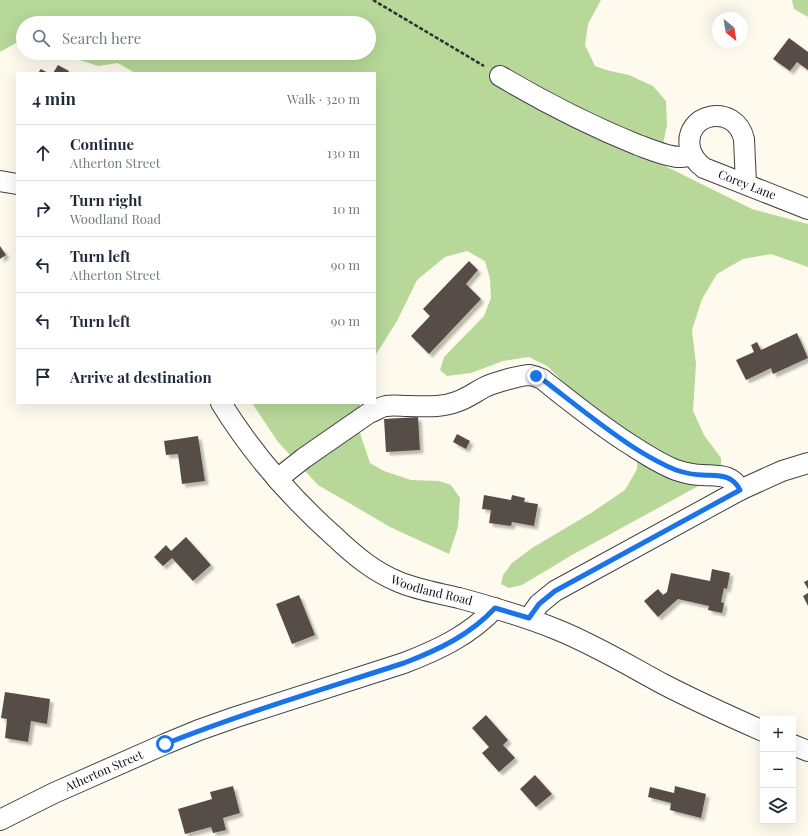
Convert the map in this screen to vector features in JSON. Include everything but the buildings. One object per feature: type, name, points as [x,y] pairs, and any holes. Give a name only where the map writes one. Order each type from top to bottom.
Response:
[{"type":"street","points":[[500,76],[545,101],[625,140],[673,156],[679,157],[692,155],[689,146],[690,136],[700,121],[713,116],[722,116],[731,119],[743,134],[746,184]]},
{"type":"street","name":"Corey Lane","points":[[692,155],[704,168],[808,209]]},
{"type":"street","points":[[0,181],[16,184]]},
{"type":"street","points":[[278,480],[304,458],[369,413],[394,405],[427,407],[446,405],[460,401],[484,387],[529,375],[542,379],[611,432],[654,460],[678,471],[690,474],[718,475],[726,477],[733,480],[738,485],[740,490]]},
{"type":"street","name":"Woodland Road","points":[[222,404],[249,444],[294,498],[328,532],[364,562],[381,573],[398,582],[417,588],[529,618],[614,656],[683,694],[760,730]]},
{"type":"street","points":[[529,618],[539,604],[555,591],[740,490],[782,471],[808,463]]},
{"type":"street","name":"Atherton Street","points":[[0,820],[54,793],[199,730],[404,663],[421,656],[466,633],[486,618],[495,608]]},
{"type":"street","points":[[796,746],[808,752]]},
{"type":"path","points":[[372,0],[500,76]]},
{"type":"green space","points":[[0,0],[601,0],[588,24],[585,45],[595,66],[629,75],[653,86],[666,101],[667,125],[659,163],[752,209],[808,224],[808,267],[771,254],[743,259],[717,274],[702,299],[692,330],[696,364],[693,411],[704,435],[721,458],[721,469],[702,484],[572,555],[522,585],[509,588],[501,584],[503,575],[512,563],[532,548],[591,513],[625,490],[637,469],[639,438],[579,397],[547,366],[529,357],[503,361],[471,373],[447,376],[440,370],[444,357],[484,316],[491,298],[490,279],[485,261],[467,251],[445,257],[417,280],[397,321],[376,354],[376,72],[133,72],[118,63],[98,66],[80,60],[376,60],[376,16],[16,16],[16,43],[0,52]]},
{"type":"green space","points":[[792,0],[808,0],[808,17],[794,9]]},
{"type":"green space","points":[[253,404],[360,404],[359,430],[370,463],[384,471],[411,480],[439,481],[451,485],[460,498],[458,527],[449,554],[392,528],[318,485],[278,442]]},
{"type":"route","points":[[165,744],[199,730],[404,663],[438,649],[466,633],[486,618],[495,608],[529,618],[539,604],[555,591],[740,490],[738,485],[733,480],[726,477],[718,475],[690,474],[678,471],[654,460],[611,432],[536,376]]}]
